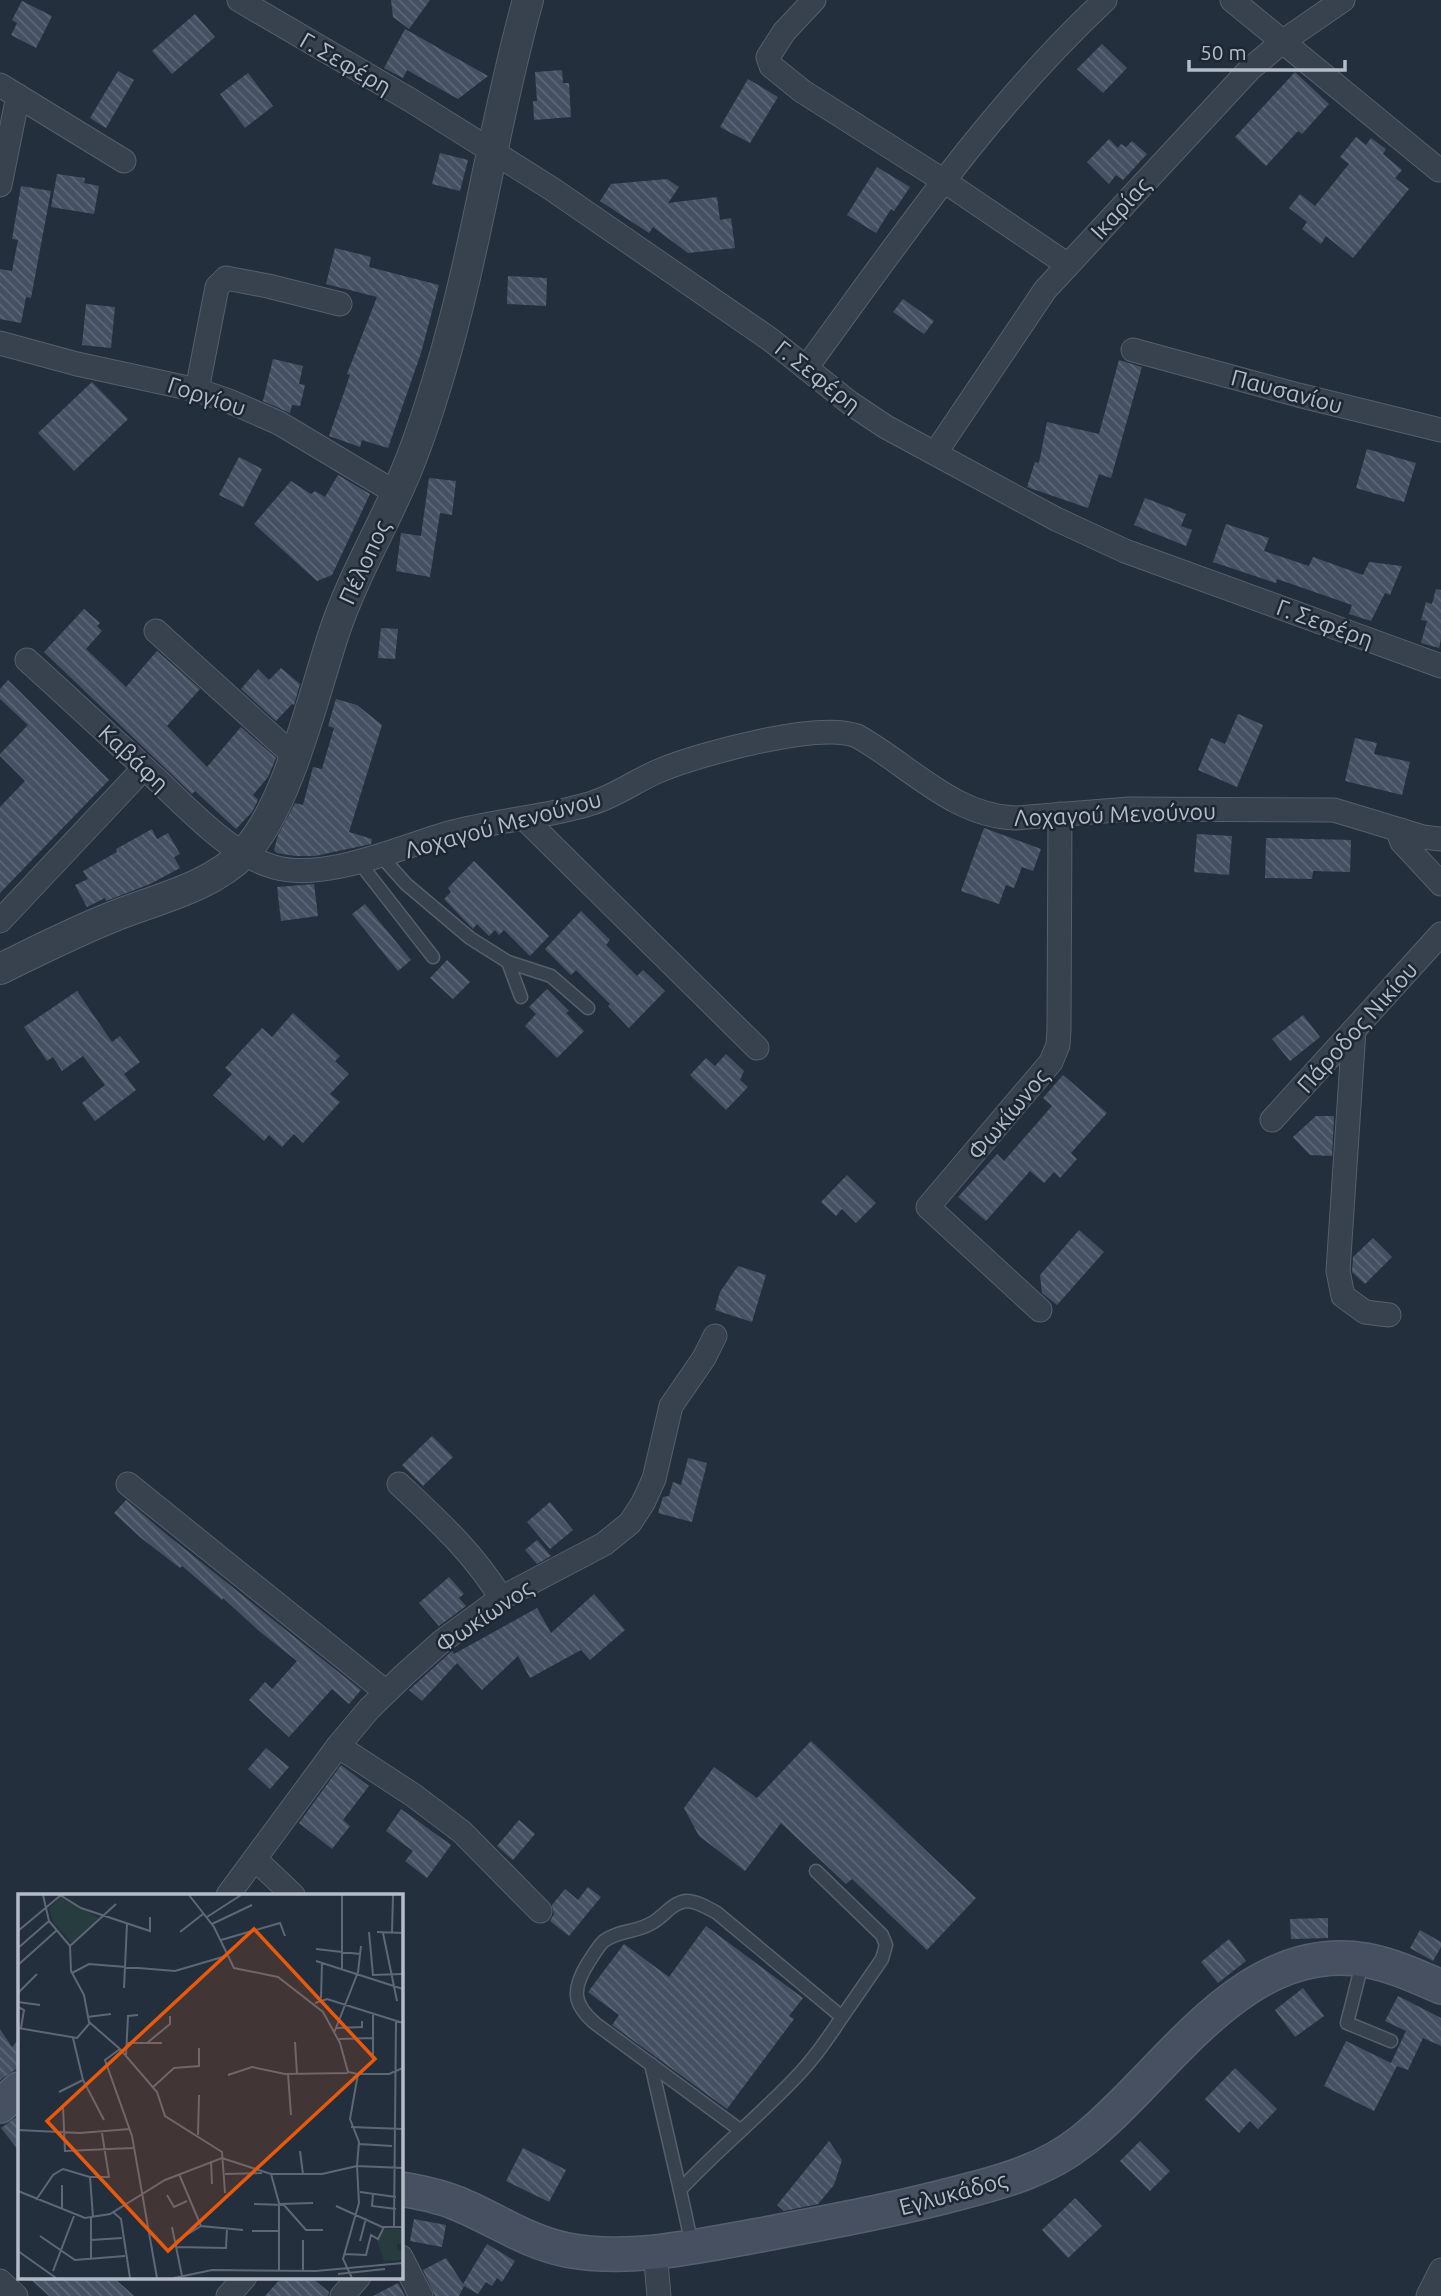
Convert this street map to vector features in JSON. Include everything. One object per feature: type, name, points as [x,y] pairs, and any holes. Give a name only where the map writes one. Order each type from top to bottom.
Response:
[{"type":"main road","name":"Εγλυκάδος","points":[[402,2189],[453,2202],[522,2236],[566,2250],[596,2254],[692,2247],[879,2213],[964,2192],[1035,2170],[1066,2153],[1094,2131],[1183,2042],[1251,1986],[1306,1961],[1331,1958],[1364,1960],[1438,1981]]},
{"type":"main road","points":[[0,2106],[18,2090]]},
{"type":"street","name":"Γ. Σεφέρη","points":[[239,0],[412,101],[493,152],[738,316],[869,416],[1056,519],[1125,551],[1441,666]]},
{"type":"street","name":"Πέλοπος","points":[[0,969],[111,917],[201,883],[245,853],[273,809],[340,615],[412,457],[439,377],[474,243],[510,65],[528,0]]},
{"type":"street","points":[[814,0],[775,44],[768,57],[771,66],[802,91],[944,181],[1068,265]]},
{"type":"street","points":[[806,368],[944,181],[1033,71],[1105,0]]},
{"type":"street","points":[[1231,0],[1439,170]]},
{"type":"street","name":"Ικαρίας","points":[[936,452],[1035,303],[1068,265],[1236,83],[1282,42],[1343,0]]},
{"type":"street","points":[[0,185],[9,90],[124,160]]},
{"type":"street","points":[[197,390],[218,286],[226,278],[340,304]]},
{"type":"street","name":"Γοργίου","points":[[0,343],[77,364],[197,390],[279,423],[396,493]]},
{"type":"street","name":"Παυσανίου","points":[[1133,350],[1441,430]]},
{"type":"street","points":[[156,631],[293,756]]},
{"type":"street","name":"Καβάφη","points":[[27,660],[216,834],[245,853]]},
{"type":"street","name":"Λοχαγού Μενούνου","points":[[245,853],[266,864],[288,870],[310,870],[370,859],[450,833],[525,819],[608,798],[662,769],[706,754],[822,731],[857,736],[941,792],[974,810],[1007,818],[1129,809],[1323,809],[1341,811],[1423,837],[1441,839]]},
{"type":"street","points":[[0,921],[144,768]]},
{"type":"street","name":"Φωκίωνος","points":[[1040,1310],[928,1207],[1041,1077],[1056,1052],[1059,1028],[1059,814]]},
{"type":"street","points":[[525,819],[757,1048]]},
{"type":"street","points":[[1401,830],[1402,842],[1441,884]]},
{"type":"street","name":"Πάροδος Νικίου","points":[[1272,1120],[1441,934]]},
{"type":"street","points":[[1354,1030],[1338,1270],[1343,1296],[1365,1312],[1389,1315]]},
{"type":"street","name":"Φωκίωνος","points":[[229,1894],[338,1746],[386,1692],[441,1642],[501,1598],[604,1544],[630,1523],[654,1479],[671,1406],[704,1358],[715,1336]]},
{"type":"street","points":[[128,1484],[386,1692]]},
{"type":"street","points":[[399,1484],[470,1552],[501,1598]]},
{"type":"street","points":[[338,1746],[413,1795],[462,1832],[540,1911]]},
{"type":"street","points":[[255,1859],[292,1894]]},
{"type":"street","points":[[655,2251],[659,2296]]},
{"type":"street","points":[[402,2260],[421,2296]]},
{"type":"street","points":[[1428,2296],[1441,2270]]},
{"type":"street","points":[[228,2296],[245,2278]]},
{"type":"street","points":[[342,2296],[358,2278]]},
{"type":"street","points":[[0,2281],[16,2296]]},
{"type":"lane","points":[[370,859],[433,957]]},
{"type":"lane","points":[[370,859],[406,884],[491,953],[508,962],[551,976],[588,1008]]},
{"type":"lane","points":[[508,962],[521,997]]},
{"type":"lane","points":[[680,2190],[801,2072],[821,2049],[882,1959],[886,1945],[882,1935],[816,1871]]},
{"type":"lane","points":[[740,2130],[589,2018],[577,2001],[576,1986],[604,1941],[653,1923],[675,1905],[687,1901],[699,1903],[717,1913],[842,2017]]},
{"type":"lane","points":[[1364,1960],[1347,2023],[1391,2041]]},
{"type":"lane","points":[[651,2064],[692,2247]]},
{"type":"building","points":[[391,0],[430,0],[409,29],[393,17]]},
{"type":"building","points":[[22,1],[52,16],[36,48],[11,35],[17,23],[12,20]]},
{"type":"building","points":[[195,14],[215,37],[172,74],[152,51]]},
{"type":"building","points":[[405,29],[488,76],[458,99],[407,70],[403,78],[384,68]]},
{"type":"building","points":[[1102,44],[1127,68],[1103,93],[1077,69]]},
{"type":"building","points":[[562,70],[563,83],[569,83],[571,117],[534,120],[533,101],[537,101],[535,72]]},
{"type":"building","points":[[118,71],[134,80],[106,128],[90,118]]},
{"type":"building","points":[[1295,72],[1329,104],[1302,134],[1298,131],[1266,166],[1235,137]]},
{"type":"building","points":[[248,73],[273,106],[245,128],[220,94]]},
{"type":"building","points":[[748,79],[778,97],[750,143],[720,127]]},
{"type":"building","points":[[1356,137],[1366,145],[1371,138],[1386,149],[1383,154],[1402,170],[1395,178],[1409,189],[1353,258],[1326,236],[1321,244],[1302,229],[1307,222],[1289,208],[1300,194],[1315,206],[1349,164],[1340,157]]},
{"type":"building","points":[[1109,139],[1118,148],[1121,144],[1126,147],[1132,141],[1147,154],[1123,180],[1116,175],[1109,184],[1087,162]]},
{"type":"building","points":[[440,153],[468,160],[460,191],[432,184]]},
{"type":"building","points":[[877,167],[910,187],[894,211],[891,209],[876,233],[847,215]]},
{"type":"building","points":[[57,174],[85,178],[84,183],[99,186],[94,214],[51,207]]},
{"type":"building","points":[[667,179],[679,187],[668,203],[717,197],[720,220],[731,218],[735,248],[688,253],[653,227],[649,233],[600,201],[611,184]]},
{"type":"building","points":[[21,186],[51,191],[31,298],[26,297],[21,323],[0,319],[0,269],[12,271],[18,240],[12,239]]},
{"type":"building","points":[[335,248],[371,257],[369,267],[439,285],[421,353],[388,448],[362,440],[360,447],[329,436],[350,375],[347,374],[377,297],[326,284]]},
{"type":"building","points":[[508,276],[547,278],[546,306],[507,304]]},
{"type":"building","points":[[903,299],[934,321],[924,334],[893,312]]},
{"type":"building","points":[[86,304],[115,307],[111,348],[82,345]]},
{"type":"building","points":[[273,359],[303,366],[299,384],[305,385],[300,406],[292,405],[290,413],[263,401]]},
{"type":"building","points":[[1119,360],[1142,367],[1111,478],[1099,474],[1088,508],[1027,487],[1035,462],[1039,463],[1047,422],[1099,434]]},
{"type":"building","points":[[92,382],[128,419],[74,471],[38,433]]},
{"type":"building","points":[[1367,449],[1416,463],[1404,502],[1356,488]]},
{"type":"building","points":[[239,457],[262,469],[243,507],[219,495]]},
{"type":"building","points":[[338,475],[370,494],[332,575],[317,581],[254,524],[291,481],[311,494],[315,491],[325,497]]},
{"type":"building","points":[[429,478],[456,481],[452,515],[440,513],[430,577],[396,571],[401,533],[421,536]]},
{"type":"building","points":[[1145,498],[1186,514],[1181,526],[1192,530],[1186,546],[1134,525]]},
{"type":"building","points":[[1226,524],[1269,538],[1264,551],[1309,566],[1313,557],[1363,575],[1369,562],[1402,566],[1390,595],[1385,593],[1371,621],[1349,614],[1352,605],[1277,579],[1276,583],[1213,562]]},
{"type":"building","points":[[1436,589],[1441,590],[1439,648],[1421,643],[1427,621],[1421,620],[1426,602],[1432,604]]},
{"type":"building","points":[[84,609],[100,623],[97,626],[102,631],[86,649],[126,687],[157,651],[200,689],[167,726],[207,767],[241,727],[276,758],[268,777],[253,795],[258,800],[252,812],[236,829],[195,791],[192,794],[44,652]]},
{"type":"building","points":[[381,628],[398,629],[395,659],[378,658]]},
{"type":"building","points":[[281,668],[300,684],[294,705],[276,721],[241,689],[258,669],[269,680]]},
{"type":"building","points":[[8,680],[109,780],[0,893],[0,807],[25,781],[0,754],[28,725],[0,699],[0,689]]},
{"type":"building","points":[[336,699],[357,705],[382,725],[349,832],[372,839],[371,844],[315,856],[277,853],[274,850],[278,835],[295,803],[303,805],[313,767],[322,769],[334,728],[328,726]]},
{"type":"building","points":[[1238,714],[1263,725],[1237,787],[1198,770],[1211,738],[1225,744]]},
{"type":"building","points":[[1355,738],[1377,743],[1374,754],[1410,762],[1402,795],[1345,781]]},
{"type":"building","points":[[984,828],[1041,849],[1033,871],[1022,867],[1014,888],[1006,885],[999,904],[961,891]]},
{"type":"building","points":[[152,829],[157,839],[168,833],[180,854],[174,857],[180,868],[150,884],[106,901],[105,898],[87,907],[75,885],[88,879],[83,871]]},
{"type":"building","points":[[1197,834],[1232,836],[1229,875],[1194,872]]},
{"type":"building","points":[[1266,838],[1351,840],[1350,872],[1313,871],[1312,879],[1265,878]]},
{"type":"building","points":[[474,861],[549,936],[530,956],[504,930],[499,935],[495,930],[489,936],[477,924],[473,929],[444,899],[451,892],[448,888]]},
{"type":"building","points":[[314,884],[318,916],[281,921],[277,887]]},
{"type":"building","points":[[365,904],[411,960],[398,971],[352,914]]},
{"type":"building","points":[[581,911],[610,940],[606,945],[637,976],[643,970],[665,991],[629,1028],[608,1006],[610,1004],[576,970],[571,975],[545,949]]},
{"type":"building","points":[[447,960],[470,982],[453,999],[430,978]]},
{"type":"building","points":[[547,989],[584,1031],[557,1058],[525,1026],[536,1014],[529,1007]]},
{"type":"building","points":[[77,991],[112,1042],[120,1036],[140,1062],[124,1074],[136,1090],[95,1121],[82,1103],[105,1085],[83,1056],[62,1071],[53,1057],[47,1061],[24,1027]]},
{"type":"building","points":[[293,1013],[340,1056],[335,1061],[349,1074],[330,1094],[340,1102],[303,1143],[294,1134],[282,1147],[269,1135],[264,1141],[213,1095],[232,1074],[225,1068],[262,1028],[272,1037]]},
{"type":"building","points":[[1303,1015],[1320,1037],[1290,1061],[1272,1039]]},
{"type":"building","points":[[726,1054],[744,1071],[740,1080],[748,1087],[726,1110],[690,1075],[706,1058],[715,1066]]},
{"type":"building","points":[[1063,1075],[1107,1113],[1071,1153],[1077,1159],[1060,1178],[1054,1172],[1044,1183],[1030,1171],[986,1221],[958,1197],[997,1154],[1004,1161],[1052,1106],[1043,1098]]},
{"type":"building","points":[[1316,1116],[1334,1116],[1332,1156],[1310,1155],[1293,1137]]},
{"type":"building","points":[[847,1175],[876,1203],[856,1223],[842,1209],[836,1216],[821,1202]]},
{"type":"building","points":[[1079,1230],[1104,1252],[1057,1305],[1042,1293],[1040,1275]]},
{"type":"building","points":[[1373,1238],[1392,1257],[1365,1284],[1352,1272],[1353,1257]]},
{"type":"building","points":[[738,1266],[766,1275],[752,1322],[715,1310],[720,1292]]},
{"type":"building","points":[[432,1436],[453,1457],[423,1486],[402,1465]]},
{"type":"building","points":[[688,1458],[707,1463],[692,1522],[658,1513],[663,1497],[669,1496],[673,1482],[681,1485]]},
{"type":"building","points":[[126,1500],[361,1690],[349,1704],[332,1689],[289,1737],[249,1700],[265,1682],[272,1689],[297,1661],[223,1598],[222,1600],[182,1566],[180,1568],[141,1538],[114,1513]]},
{"type":"building","points":[[550,1502],[573,1530],[550,1549],[527,1522]]},
{"type":"building","points":[[537,1540],[551,1556],[537,1564],[525,1550]]},
{"type":"building","points":[[449,1577],[464,1594],[459,1598],[466,1606],[439,1626],[419,1603]]},
{"type":"building","points":[[594,1594],[625,1630],[590,1660],[581,1650],[530,1678],[518,1656],[482,1690],[457,1663],[422,1701],[409,1690],[452,1651],[454,1654],[537,1608],[551,1633]]},
{"type":"building","points":[[811,1741],[976,1898],[927,1950],[852,1879],[846,1884],[781,1823],[745,1871],[699,1836],[684,1808],[714,1767],[757,1798]]},
{"type":"building","points":[[266,1748],[289,1767],[270,1789],[248,1769]]},
{"type":"building","points":[[341,1765],[369,1786],[343,1820],[350,1826],[332,1849],[299,1823]]},
{"type":"building","points":[[401,1809],[451,1845],[427,1878],[405,1861],[413,1851],[386,1831]]},
{"type":"building","points":[[519,1820],[535,1834],[513,1860],[497,1846]]},
{"type":"building","points":[[588,1887],[601,1897],[569,1936],[550,1921],[554,1914],[552,1905],[565,1889],[578,1900]]},
{"type":"building","points":[[1328,1918],[1328,1938],[1291,1939],[1290,1919]]},
{"type":"building","points":[[706,1926],[803,1998],[789,2016],[794,2019],[727,2109],[612,2025],[619,2015],[588,1992],[624,1944],[669,1977]]},
{"type":"building","points":[[1420,1930],[1441,1942],[1433,1961],[1410,1948]]},
{"type":"building","points":[[1229,1939],[1246,1961],[1218,1983],[1201,1962]]},
{"type":"building","points":[[1303,1988],[1324,2016],[1295,2037],[1275,2010]]},
{"type":"building","points":[[1398,1996],[1441,2018],[1441,2046],[1423,2038],[1408,2070],[1397,2066],[1374,2111],[1324,2086],[1346,2041],[1391,2063],[1406,2031],[1385,2021]]},
{"type":"building","points":[[0,2029],[12,2047],[18,2040],[18,2068],[0,2080]]},
{"type":"building","points":[[1235,2068],[1277,2109],[1258,2129],[1250,2121],[1239,2133],[1205,2099]]},
{"type":"building","points":[[18,2116],[18,2150],[1,2128]]},
{"type":"building","points":[[829,2141],[842,2160],[834,2185],[818,2204],[784,2211],[777,2205]]},
{"type":"building","points":[[1140,2141],[1170,2171],[1150,2191],[1120,2161]]},
{"type":"building","points":[[523,2148],[566,2170],[549,2202],[506,2181]]},
{"type":"building","points":[[1075,2198],[1102,2226],[1068,2258],[1042,2230]]},
{"type":"building","points":[[414,2219],[446,2225],[442,2247],[410,2241]]},
{"type":"building","points":[[487,2244],[515,2261],[502,2282],[497,2278],[492,2286],[486,2282],[478,2294],[464,2286],[459,2296],[435,2296],[423,2270],[446,2258],[463,2284]]},
{"type":"building","points":[[29,2278],[114,2278],[134,2296],[49,2296]]},
{"type":"building","points":[[281,2278],[312,2278],[329,2292],[328,2296],[265,2296]]},
{"type":"building","points":[[398,2283],[405,2296],[373,2296]]}]
